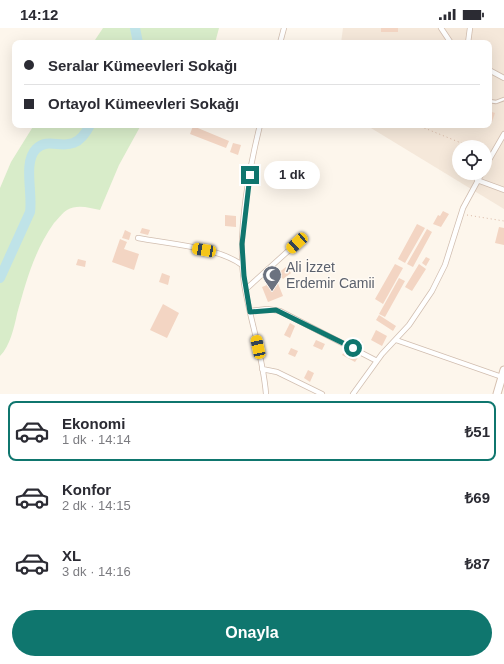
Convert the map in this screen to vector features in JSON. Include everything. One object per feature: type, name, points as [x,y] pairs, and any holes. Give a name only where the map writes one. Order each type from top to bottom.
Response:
[{"type":"main road","points":[[498,394],[503,373]]},
{"type":"street","points":[[281,40],[284,28]]},
{"type":"street","points":[[441,28],[448,40]]},
{"type":"street","points":[[468,40],[470,28]]},
{"type":"street","points":[[492,72],[504,78]]},
{"type":"street","points":[[259,128],[250,175],[242,234],[242,264],[266,394]]},
{"type":"street","points":[[492,155],[504,134]]},
{"type":"street","points":[[353,394],[377,361],[416,315],[438,281],[445,264],[460,214],[477,180],[504,190]]},
{"type":"street","points":[[138,238],[216,252],[231,257],[242,264]]},
{"type":"street","points":[[246,289],[297,243]]},
{"type":"street","points":[[250,312],[267,309],[280,311],[377,361]]},
{"type":"street","points":[[396,340],[503,373]]},
{"type":"street","points":[[262,369],[277,372],[322,394]]},
{"type":"lane","points":[[492,102],[504,99]]},
{"type":"path","points":[[424,128],[454,140]]},
{"type":"path","points":[[460,214],[504,221]]},
{"type":"shaded area","points":[[343,28],[504,28],[504,209],[456,180],[492,180],[492,140],[452,140],[452,177],[371,128],[492,128],[492,40],[341,40]]},
{"type":"green space","points":[[103,28],[219,28],[216,40],[95,40]]},
{"type":"green space","points":[[32,128],[139,128],[119,165],[100,210],[84,207],[71,208],[62,214],[47,234],[31,267],[11,336],[0,356],[0,188],[11,162]]},
{"type":"building","points":[[381,28],[398,28],[398,32],[381,32]]},
{"type":"building","points":[[492,112],[495,113],[492,122]]},
{"type":"building","points":[[192,128],[198,128],[229,141],[226,148],[190,134]]},
{"type":"building","points":[[233,143],[241,145],[238,155],[230,152]]},
{"type":"building","points":[[443,211],[449,214],[441,227],[433,224],[438,215],[440,216]]},
{"type":"building","points":[[225,215],[236,216],[236,227],[225,226]]},
{"type":"building","points":[[417,224],[425,228],[405,263],[398,259]]},
{"type":"building","points":[[499,227],[504,228],[504,245],[495,243]]},
{"type":"building","points":[[142,228],[150,230],[148,235],[140,233]]},
{"type":"building","points":[[427,229],[432,232],[413,267],[407,264]]},
{"type":"building","points":[[125,230],[131,233],[129,240],[122,238]]},
{"type":"building","points":[[120,239],[127,242],[124,249],[139,254],[134,270],[112,262]]},
{"type":"building","points":[[426,257],[430,259],[426,266],[422,263]]},
{"type":"building","points":[[78,259],[86,261],[85,267],[76,265]]},
{"type":"building","points":[[395,264],[403,268],[383,304],[375,299]]},
{"type":"building","points":[[419,264],[426,269],[412,291],[405,287]]},
{"type":"building","points":[[286,267],[291,273],[283,279],[278,273]]},
{"type":"building","points":[[162,273],[170,276],[168,285],[159,282]]},
{"type":"building","points":[[399,278],[405,281],[385,317],[379,314]]},
{"type":"building","name":"Ali İzzet Erdemir Camii","points":[[277,281],[283,296],[268,302],[262,287]]},
{"type":"building","points":[[163,304],[179,313],[167,338],[150,330]]},
{"type":"building","points":[[379,315],[396,326],[393,331],[376,320]]},
{"type":"building","points":[[290,323],[295,326],[290,338],[284,335]]},
{"type":"building","points":[[376,330],[387,336],[382,346],[371,340]]},
{"type":"building","points":[[357,339],[363,342],[361,347],[355,344]]},
{"type":"building","points":[[316,340],[325,344],[322,350],[313,346]]},
{"type":"building","points":[[291,348],[298,351],[295,357],[288,354]]},
{"type":"building","points":[[346,349],[359,356],[355,362],[342,355]]},
{"type":"building","points":[[308,370],[314,373],[310,382],[304,378]]},
{"type":"waterway","points":[[135,28],[137,40]]},
{"type":"waterway","points":[[0,278],[30,212],[29,170],[32,155],[36,149],[42,145],[69,144],[76,142],[83,136],[88,128]]},
{"type":"place","name":"Ali İzzet Erdemir Camii","points":[[272,292]]},
{"type":"route","points":[[250,175],[243,226],[242,264],[250,312],[267,309],[276,310],[353,348]]}]
